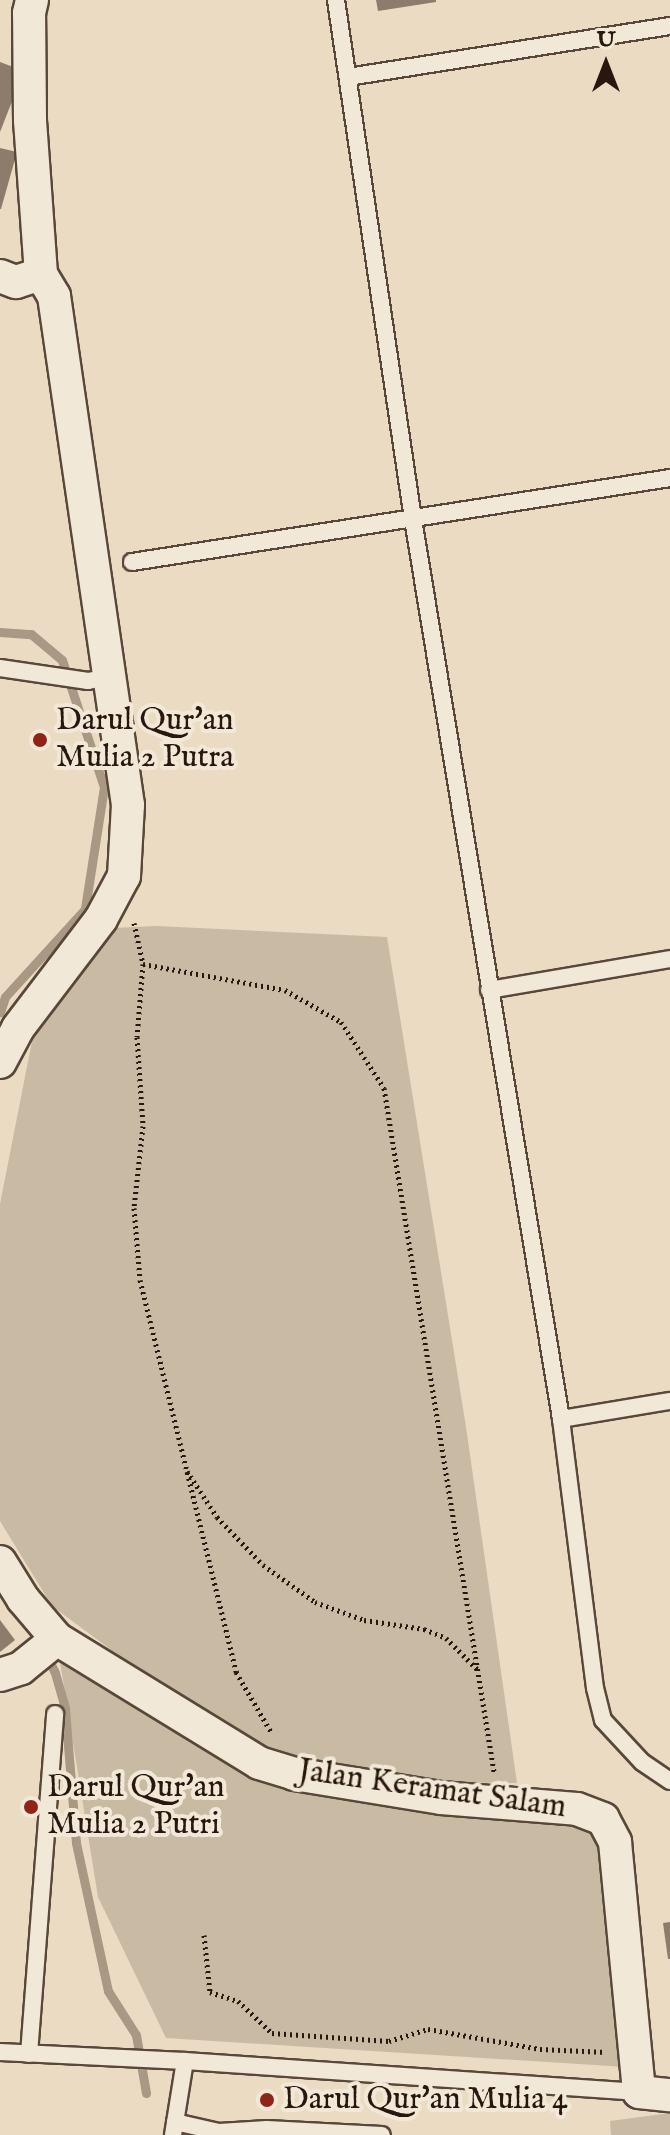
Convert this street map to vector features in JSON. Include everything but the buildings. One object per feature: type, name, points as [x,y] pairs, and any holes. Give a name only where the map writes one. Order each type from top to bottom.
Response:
[{"type":"street","points":[[0,1062],[18,1028],[101,919],[124,876],[128,805],[98,679],[54,296],[41,274],[30,120],[29,13],[32,0]]},
{"type":"street","points":[[0,276],[16,282],[41,274]]},
{"type":"street","name":"Jalan Keramat Salam","points":[[0,1562],[23,1599],[45,1648],[259,1763],[294,1774],[441,1798],[577,1809],[603,1819],[615,1842],[635,2053],[654,2093]]},
{"type":"street","points":[[0,1675],[21,1668],[45,1648]]},
{"type":"lane","points":[[336,0],[413,519],[561,1419],[595,1688],[603,1720],[642,1762],[670,1781]]},
{"type":"lane","points":[[348,77],[670,26]]},
{"type":"lane","points":[[132,562],[670,478]]},
{"type":"lane","points":[[0,668],[98,679]]},
{"type":"lane","points":[[489,990],[670,959]]},
{"type":"lane","points":[[561,1419],[670,1401]]},
{"type":"lane","points":[[29,2054],[55,1714]]},
{"type":"lane","points":[[0,2052],[185,2061],[654,2093]]},
{"type":"lane","points":[[185,2061],[174,2129],[219,2132],[267,2129],[382,2135]]},
{"type":"path","points":[[124,876],[143,964],[137,1037],[143,1126],[134,1208],[140,1280],[236,1672],[278,1745]]},
{"type":"path","points":[[143,964],[285,990],[341,1022],[384,1088],[499,1803]]},
{"type":"path","points":[[183,1465],[217,1517],[263,1565],[315,1602],[364,1620],[424,1629],[446,1638],[478,1669]]},
{"type":"path","points":[[204,1935],[210,1992],[238,2001],[272,2033],[389,2041],[428,2029],[540,2049],[635,2053]]},
{"type":"shaded area","points":[[156,926],[387,937],[466,1427],[517,1783],[440,1782],[285,1757],[203,1718],[52,1606],[0,1521],[0,1204],[33,1036],[113,928]]},
{"type":"shaded area","points":[[60,1662],[88,1674],[207,1749],[575,1819],[598,1834],[626,2067],[166,2038],[98,1897]]},
{"type":"shaded area","points":[[670,2113],[670,2135],[611,2135],[610,2121]]},
{"type":"waterway","points":[[0,632],[31,634],[62,660],[104,787],[85,909],[5,997],[0,1012]]},
{"type":"waterway","points":[[45,1653],[55,1673],[65,1709],[76,1843],[108,1991],[136,2035],[146,2093]]},
{"type":"place","name":"Darul Qur'an Mulia 2 Putra","points":[[40,740]]},
{"type":"place","name":"Darul Qur'an Mulia 2 Putri","points":[[31,1807]]},
{"type":"place","name":"Darul Qur'an Mulia 4","points":[[267,2100]]}]
